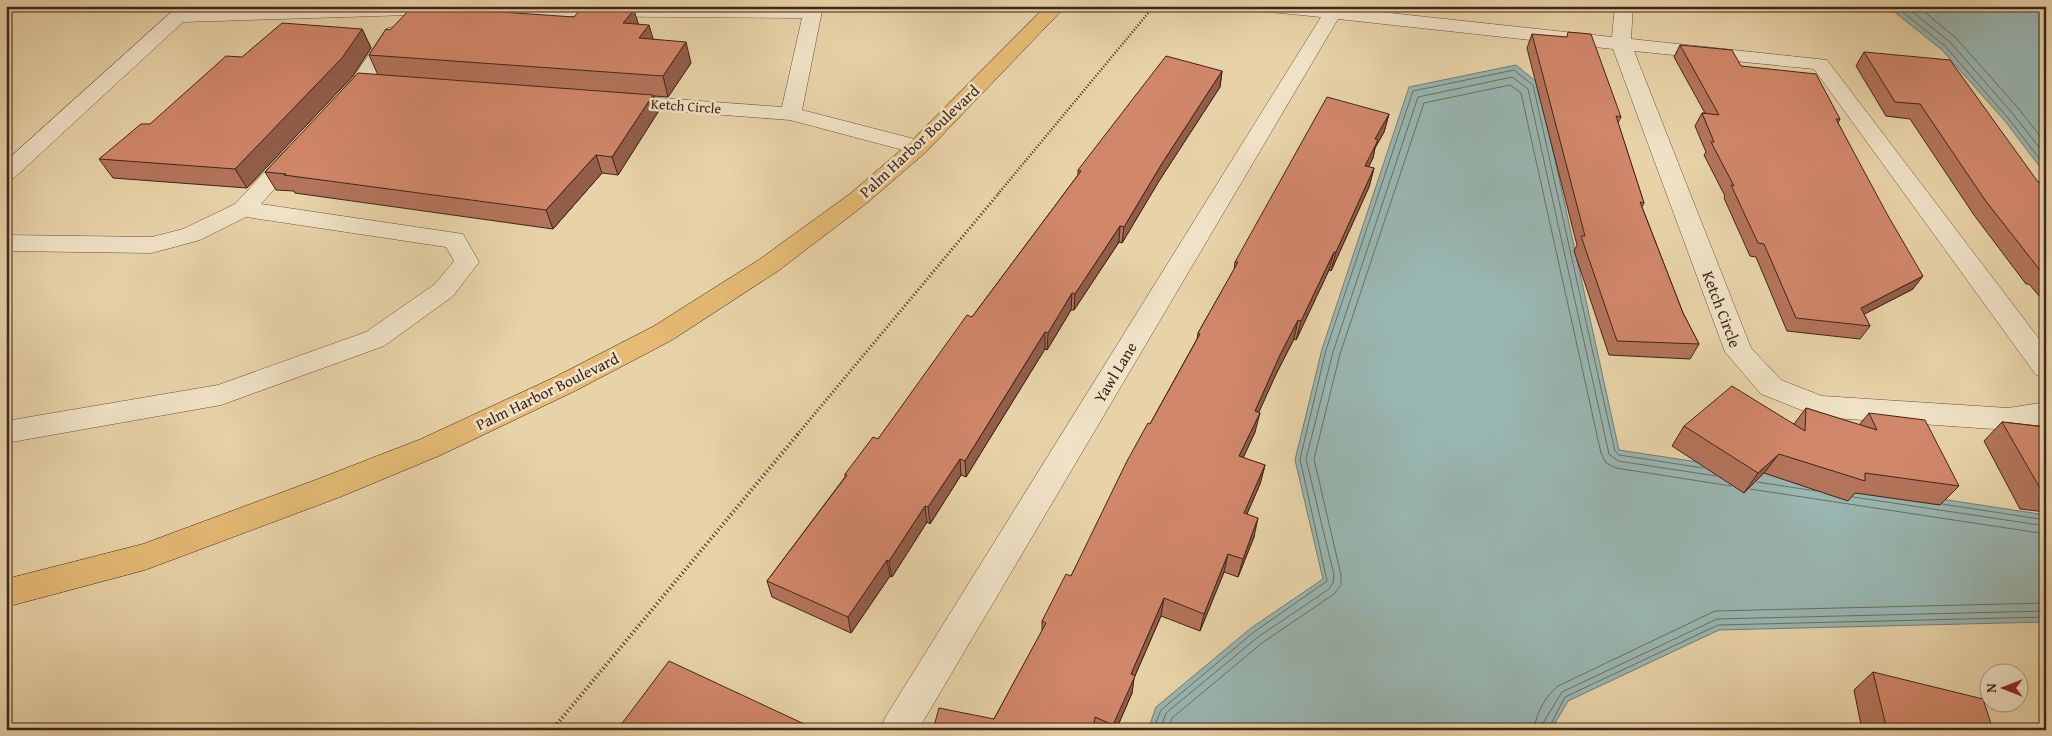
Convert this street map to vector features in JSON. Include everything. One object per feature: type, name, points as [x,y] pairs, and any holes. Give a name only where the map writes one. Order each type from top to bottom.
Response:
[{"type":"main road","name":"Palm Harbor Boulevard","points":[[6,593],[145,557],[431,448],[565,384],[663,333],[769,265],[859,198],[918,147],[1057,6]]},
{"type":"street","points":[[1270,6],[1820,64],[2046,368]]},
{"type":"street","points":[[1621,44],[1624,6]]},
{"type":"street","points":[[328,117],[371,83],[409,9]]},
{"type":"street","points":[[6,173],[184,11],[814,9],[790,114]]},
{"type":"street","name":"Yawl Lane","points":[[898,730],[1332,14]]},
{"type":"street","name":"Ketch Circle","points":[[1621,44],[1739,352],[1771,387],[1819,406],[2008,420],[2046,413]]},
{"type":"street","name":"Ketch Circle","points":[[596,100],[790,114],[918,147]]},
{"type":"street","points":[[6,243],[152,245],[191,236],[243,209],[309,139]]},
{"type":"street","points":[[6,432],[221,395],[357,346],[375,339],[444,290],[467,262],[454,240],[243,209]]},
{"type":"path","points":[[552,730],[1154,6]]},
{"type":"water","points":[[1887,6],[2046,6],[2046,175],[2005,121],[1942,50]]},
{"type":"water","points":[[1516,65],[1538,83],[1619,450],[2046,515],[2046,622],[1719,630],[1568,701],[1551,730],[1148,730],[1156,707],[1251,628],[1323,579],[1295,460],[1322,349],[1409,87]]},
{"type":"building","points":[[413,6],[574,17],[583,6],[634,10],[623,23],[649,25],[639,38],[686,42],[663,76],[369,55],[386,29],[390,30]]},
{"type":"building","points":[[282,23],[362,29],[342,58],[235,169],[99,159],[141,124],[150,124],[226,56],[242,57]]},
{"type":"building","points":[[1568,32],[1591,34],[1621,117],[1616,116],[1644,203],[1640,202],[1683,313],[1699,344],[1617,341],[1581,236],[1585,236],[1532,34],[1567,37]]},
{"type":"building","points":[[1680,45],[1732,50],[1741,66],[1816,74],[1840,119],[1836,119],[1923,276],[1861,308],[1870,326],[1796,318],[1764,244],[1758,243],[1731,185],[1734,186],[1711,142],[1714,142],[1702,113],[1719,115]]},
{"type":"building","points":[[1864,52],[1950,60],[2038,182],[2042,182],[2046,188],[2046,274],[2039,269],[1985,200],[1920,104],[1895,102]]},
{"type":"building","points":[[1166,56],[1222,71],[1161,165],[1124,227],[1120,226],[1075,294],[1072,293],[1048,333],[1045,332],[965,461],[960,459],[928,507],[925,506],[889,561],[887,560],[848,617],[767,581],[847,475],[845,474],[873,437],[878,439],[967,315],[972,317],[1081,171],[1078,170]]},
{"type":"building","points":[[358,73],[653,95],[612,157],[596,155],[546,210],[265,172]]},
{"type":"building","points":[[1327,97],[1389,114],[1375,139],[1378,140],[1365,166],[1374,168],[1336,252],[1334,252],[1301,321],[1298,320],[1280,355],[1255,411],[1260,413],[1239,456],[1265,465],[1244,513],[1258,518],[1243,559],[1228,554],[1204,614],[1164,598],[1131,674],[1135,676],[1113,725],[1095,717],[1093,730],[933,730],[939,708],[994,719],[1046,623],[1042,621],[1066,574],[1071,576],[1127,461],[1148,423],[1150,424],[1200,334],[1198,333],[1238,262],[1235,262]]},
{"type":"building","points":[[1732,386],[1805,431],[1806,408],[1877,430],[1869,413],[1925,420],[1959,486],[1865,473],[1865,481],[1779,454],[1758,473],[1684,426]]},
{"type":"building","points":[[2002,422],[2046,427],[2046,490],[2041,490]]},
{"type":"building","points":[[669,661],[817,730],[617,730]]},
{"type":"building","points":[[1873,672],[1980,698],[1980,714],[1988,714],[1993,730],[1887,730]]}]
